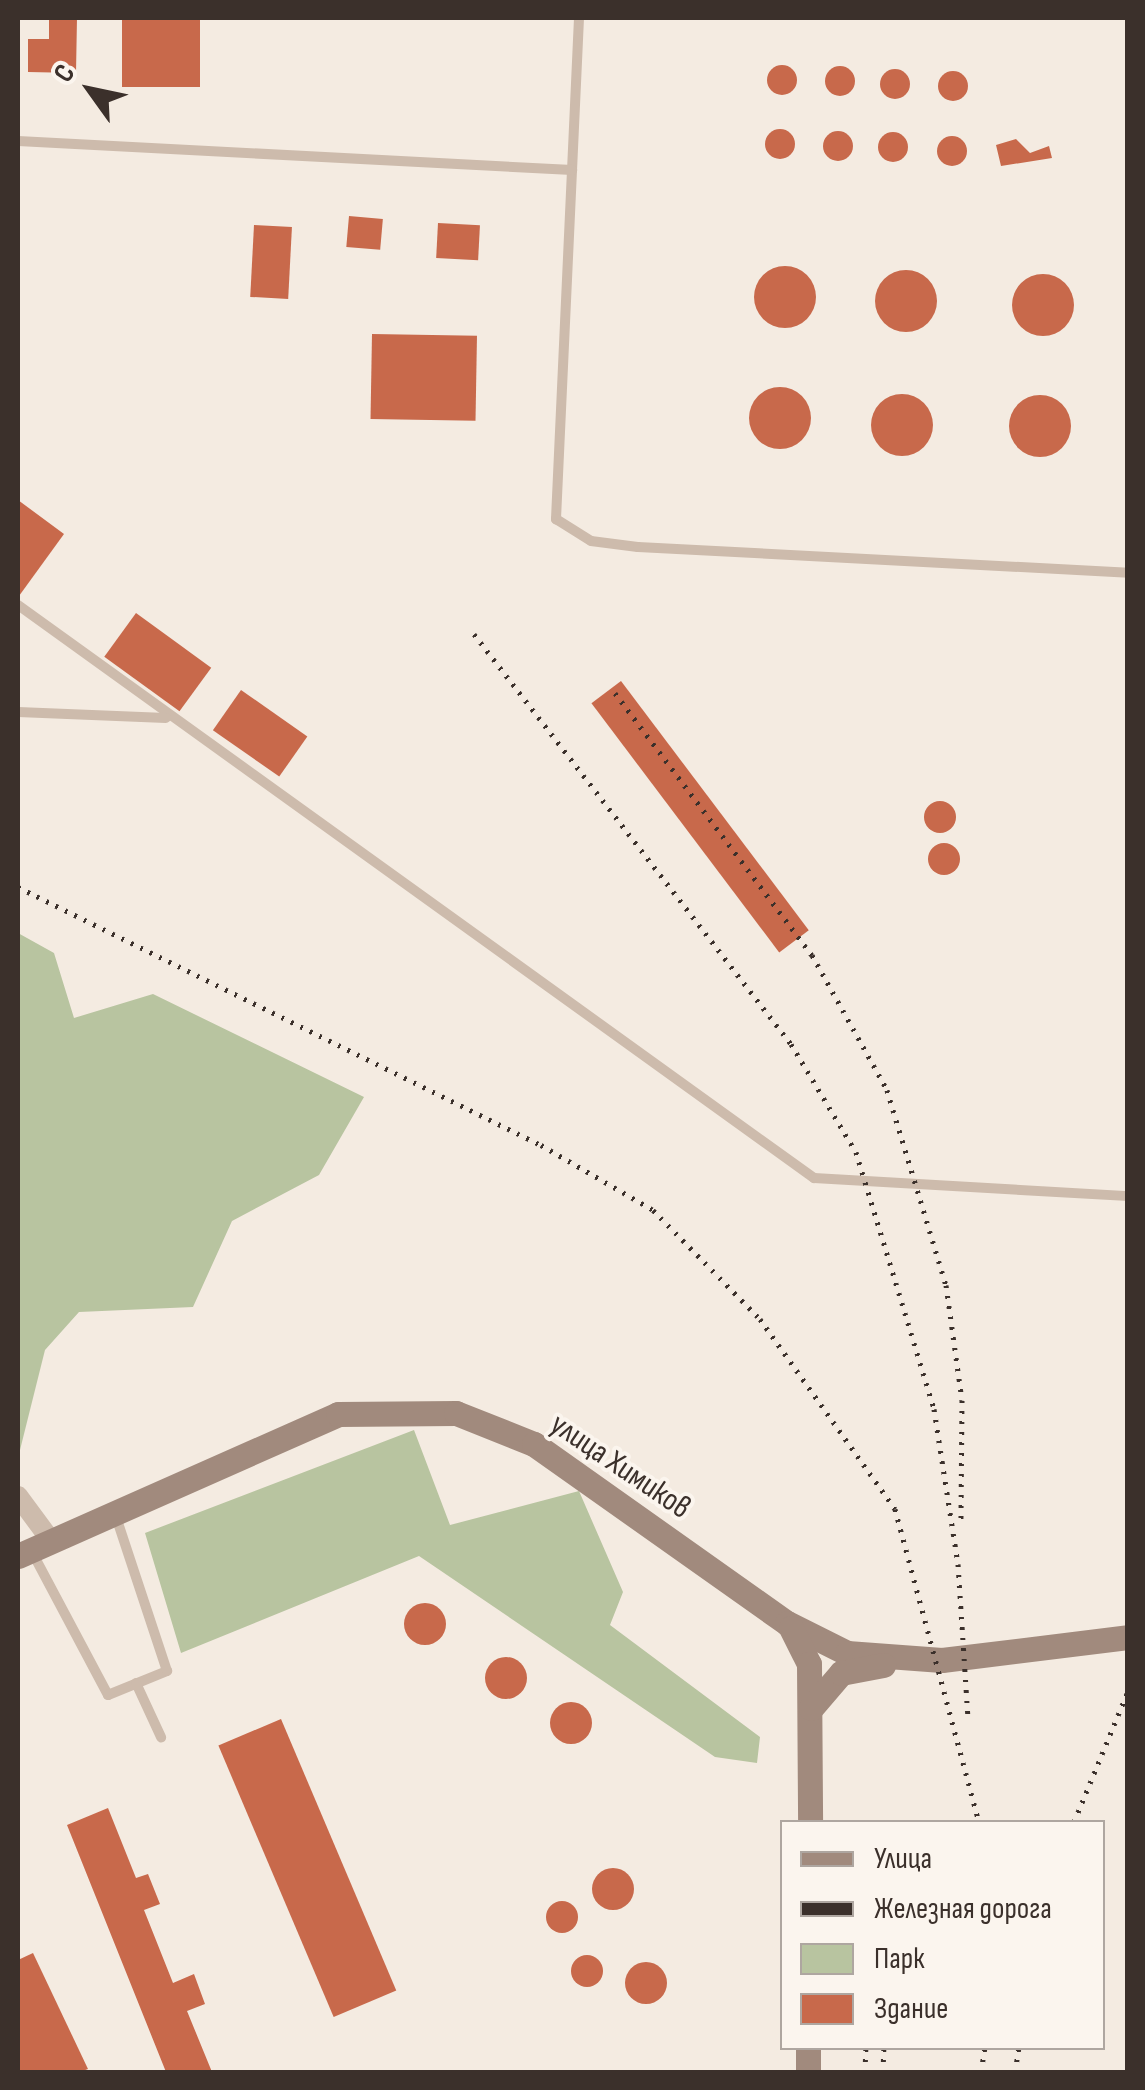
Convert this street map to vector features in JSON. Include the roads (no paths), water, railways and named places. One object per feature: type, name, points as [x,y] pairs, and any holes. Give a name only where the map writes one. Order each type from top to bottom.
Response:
[{"type":"street","name":"улица Химиков","points":[[34,1550],[338,1414],[456,1413],[534,1444],[787,1623],[847,1653],[906,1662],[1128,1638]]},
{"type":"street","points":[[18,1496],[34,1550]]},
{"type":"street","points":[[787,1623],[806,1652],[811,1708],[810,1820]]},
{"type":"street","points":[[811,1708],[840,1674],[906,1662]]},
{"type":"lane","points":[[579,18],[556,519],[591,542],[638,547],[1128,572]]},
{"type":"lane","points":[[18,140],[572,170]]},
{"type":"lane","points":[[18,605],[169,718],[814,1178],[1128,1196]]},
{"type":"lane","points":[[18,712],[169,718]]},
{"type":"lane","points":[[34,1550],[108,1695],[167,1671],[116,1514]]},
{"type":"lane","points":[[136,1683],[161,1737]]},
{"type":"railway","points":[[474,634],[791,1044],[856,1152],[934,1409],[958,1564],[968,1719]]},
{"type":"railway","points":[[615,693],[812,955],[887,1090],[946,1285],[962,1400],[961,1519]]},
{"type":"railway","points":[[18,887],[541,1145],[653,1210],[760,1319],[895,1509],[978,1820]]},
{"type":"railway","points":[[1075,1820],[1128,1691]]},
{"type":"railway","points":[[865,2072],[866,2050]]},
{"type":"railway","points":[[883,2072],[884,2050]]},
{"type":"railway","points":[[981,2072],[985,2050]]},
{"type":"railway","points":[[1015,2072],[1019,2050]]}]
